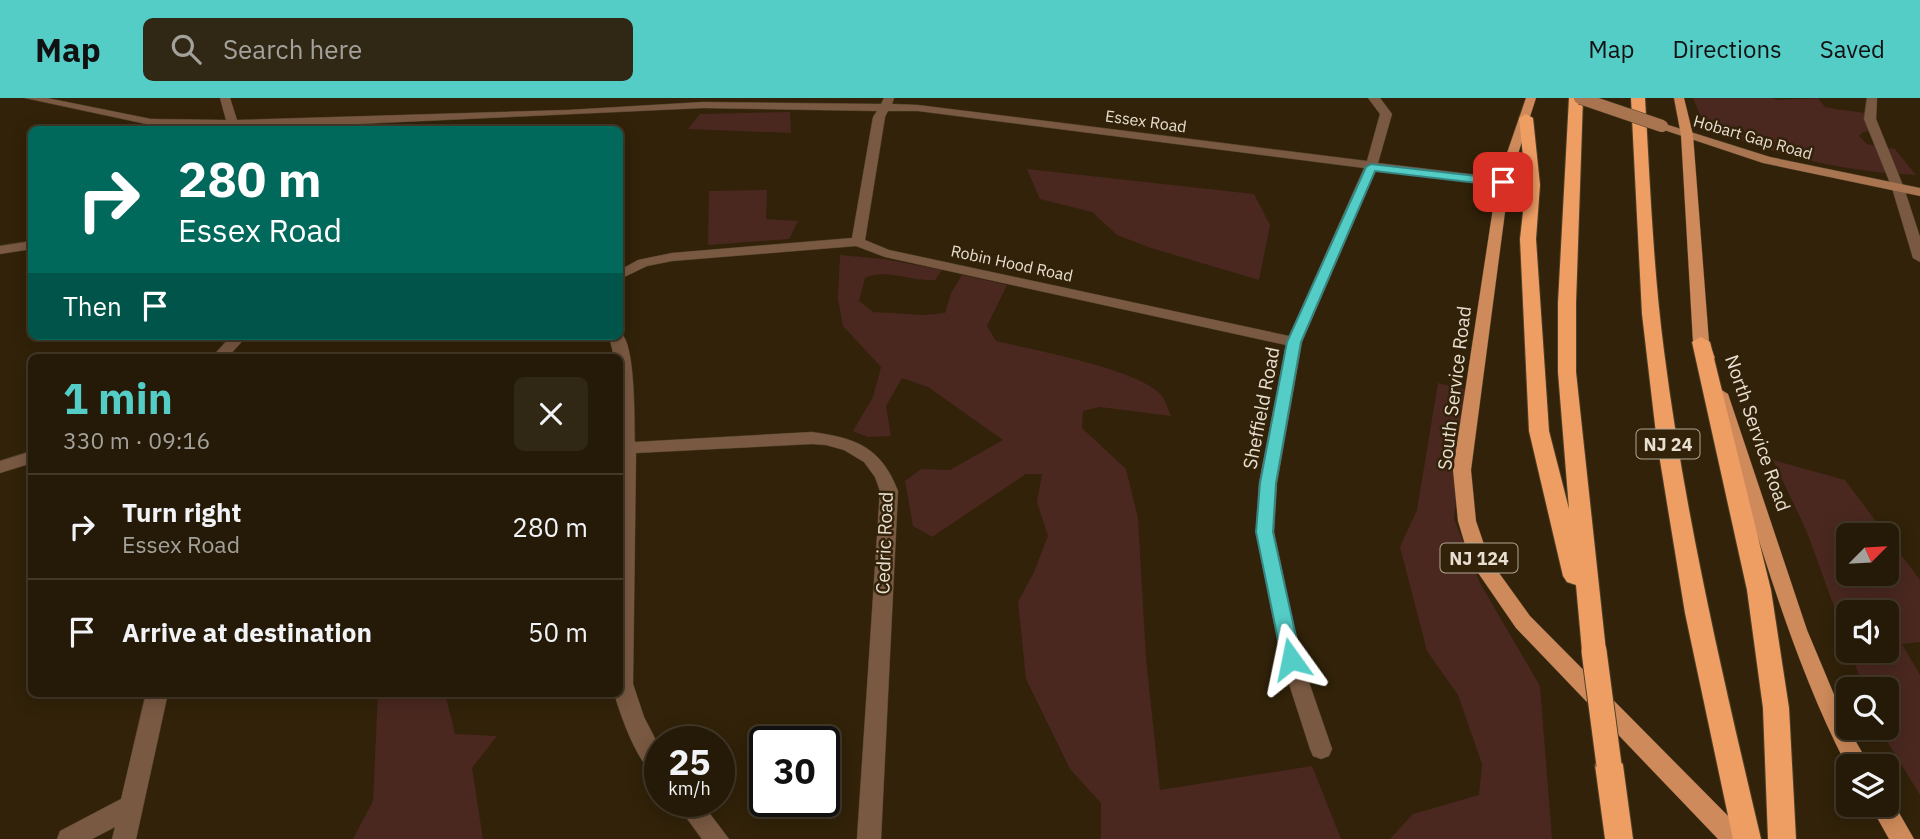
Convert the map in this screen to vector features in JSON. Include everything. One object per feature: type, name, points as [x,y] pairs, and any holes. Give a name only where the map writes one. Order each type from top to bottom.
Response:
[{"type":"highway","points":[[1578,98],[1567,303],[1567,372],[1594,651],[1619,839]]},
{"type":"highway","name":"NJ 24","points":[[1638,98],[1651,319],[1659,387],[1697,611],[1747,839]]},
{"type":"highway","points":[[1526,118],[1533,185],[1528,239],[1539,431],[1594,651]]},
{"type":"highway","points":[[1701,342],[1759,590],[1776,708],[1782,836]]},
{"type":"main road","name":"South Service Road","points":[[1531,98],[1503,182],[1462,470],[1467,522],[1480,561],[1523,622],[1734,839]]},
{"type":"main road","name":"North Service Road","points":[[1679,98],[1687,135],[1701,342],[1742,452],[1797,636],[1853,754]]},
{"type":"main road","points":[[1889,817],[1902,839]]},
{"type":"street","name":"Essex Road","points":[[30,98],[151,122],[217,126]]},
{"type":"street","points":[[225,98],[234,126]]},
{"type":"street","points":[[556,98],[568,113]]},
{"type":"street","name":"Sheffield Road","points":[[1321,748],[1291,659],[1265,532],[1268,483],[1294,342],[1371,167],[1385,114],[1380,103],[1373,98]]},
{"type":"street","name":"Hobart Gap Road","points":[[1578,98],[1767,160],[1920,192]]},
{"type":"street","points":[[1872,98],[1870,120],[1898,188],[1920,258]]},
{"type":"street","name":"Essex Road","points":[[258,126],[703,105],[887,103],[1503,182]]},
{"type":"street","points":[[623,273],[643,263],[672,257],[858,242],[879,117],[887,103]]},
{"type":"street","name":"Robin Hood Road","points":[[858,242],[885,253],[1294,342]]},
{"type":"street","points":[[0,250],[28,245]]},
{"type":"street","points":[[223,354],[235,340]]},
{"type":"street","points":[[623,364],[627,448],[623,637]]},
{"type":"street","name":"Cedric Road","points":[[627,448],[812,438],[859,449],[876,462],[883,473],[889,491],[869,839]]},
{"type":"street","points":[[0,467],[28,458]]},
{"type":"street","points":[[623,687],[644,740]]},
{"type":"street","points":[[124,839],[156,697]]},
{"type":"street","points":[[69,839],[131,806]]},
{"type":"street","points":[[699,817],[717,839]]},
{"type":"shaded area","points":[[1693,98],[1818,98],[1825,107],[1876,115],[1878,130],[1863,132],[1859,136],[1867,144],[1895,149],[1916,175],[1834,166],[1757,146],[1705,127]]},
{"type":"shaded area","points":[[790,112],[791,133],[688,129],[700,114]]},
{"type":"shaded area","points":[[1027,169],[1254,194],[1270,225],[1259,280],[1151,248],[1117,235],[1092,212],[1040,199]]},
{"type":"shaded area","points":[[767,190],[766,219],[798,221],[789,239],[708,245],[709,191]]},
{"type":"shaded area","points":[[840,255],[884,259],[942,270],[935,280],[882,274],[865,278],[859,301],[873,312],[924,315],[945,313],[951,293],[962,275],[1007,285],[987,326],[996,341],[1110,369],[1151,386],[1162,396],[1171,416],[1100,407],[1083,411],[1082,428],[1126,469],[1138,518],[1146,658],[1160,790],[1312,766],[1341,839],[1101,839],[1101,803],[1070,769],[1026,679],[1018,602],[1034,572],[1048,536],[1037,502],[1042,474],[1026,474],[932,537],[913,526],[905,481],[921,469],[950,470],[1003,440],[928,387],[902,378],[886,406],[891,436],[868,437],[853,431],[873,397],[881,367],[843,326],[838,299]]},
{"type":"shaded area","points":[[1438,383],[1467,390],[1454,519],[1480,583],[1540,686],[1552,839],[1390,839],[1413,814],[1479,795],[1482,764],[1458,695],[1427,651],[1400,547],[1417,510]]},
{"type":"shaded area","points":[[1773,460],[1845,480],[1877,523],[1836,523],[1836,586],[1899,586],[1899,552],[1920,580],[1920,642],[1902,644],[1920,675],[1920,795],[1899,761],[1899,754],[1895,754],[1886,740],[1899,740],[1899,677],[1860,677],[1854,663],[1899,663],[1899,600],[1836,600],[1836,612],[1807,532]]},
{"type":"shaded area","points":[[378,697],[446,697],[455,734],[497,736],[472,768],[483,839],[353,839],[373,801]]},
{"type":"route","points":[[1291,659],[1265,532],[1268,483],[1294,342],[1371,167],[1503,182]]}]
